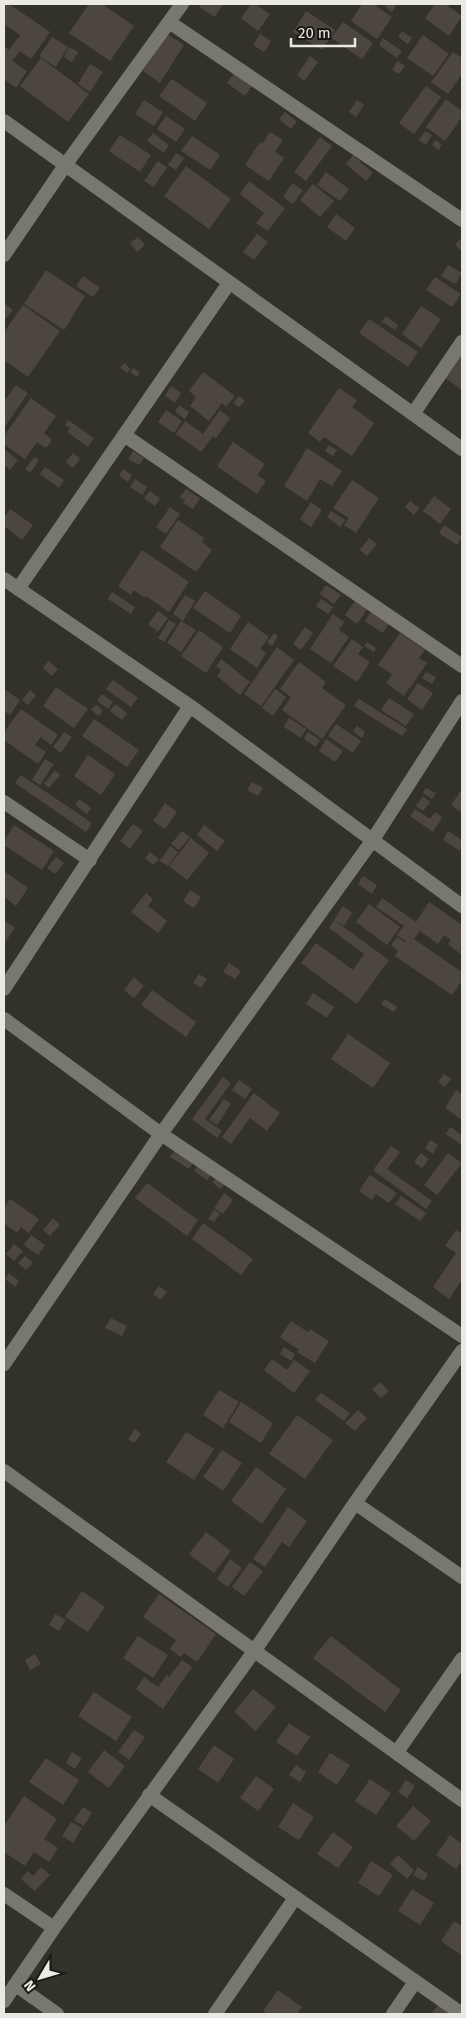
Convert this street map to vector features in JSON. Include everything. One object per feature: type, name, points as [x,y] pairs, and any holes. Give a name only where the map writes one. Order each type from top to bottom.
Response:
[{"type":"street","points":[[4,255],[66,164],[182,4]]},
{"type":"street","points":[[169,22],[462,220]]},
{"type":"street","points":[[4,121],[462,449]]},
{"type":"street","points":[[18,589],[229,283]]},
{"type":"street","points":[[413,414],[462,342]]},
{"type":"street","points":[[124,435],[462,666]]},
{"type":"street","points":[[4,579],[190,706],[462,906]]},
{"type":"street","points":[[4,1364],[161,1134],[372,841],[462,701]]},
{"type":"street","points":[[4,989],[190,706]]},
{"type":"street","points":[[4,802],[90,860]]},
{"type":"street","points":[[4,1019],[161,1134],[462,1336]]},
{"type":"street","points":[[4,2002],[54,1928],[255,1650],[355,1502],[460,1360]]},
{"type":"street","points":[[4,1471],[462,1800]]},
{"type":"street","points":[[355,1502],[462,1577]]},
{"type":"street","points":[[397,1752],[462,1659]]},
{"type":"street","points":[[150,1795],[462,2014]]},
{"type":"street","points":[[4,1894],[54,1928]]},
{"type":"street","points":[[215,2014],[295,1898]]},
{"type":"street","points":[[393,2014],[416,1982]]},
{"type":"street","points":[[16,1985],[57,2014]]},
{"type":"building","points":[[4,4],[9,4],[50,32],[31,59],[20,51],[12,61],[27,71],[16,88],[4,79],[4,46],[9,50],[20,35],[4,24]]},
{"type":"building","points":[[89,4],[102,4],[134,26],[110,61],[69,33]]},
{"type":"building","points":[[201,4],[223,4],[215,17],[199,7]]},
{"type":"building","points":[[251,4],[255,4],[270,14],[258,31],[241,18]]},
{"type":"building","points":[[362,4],[373,4],[392,17],[377,39],[351,21]]},
{"type":"building","points":[[387,4],[397,4],[392,12],[385,7]]},
{"type":"building","points":[[435,4],[445,4],[462,16],[449,36],[425,18]]},
{"type":"building","points":[[306,11],[335,30],[322,50],[293,32]]},
{"type":"building","points":[[343,22],[373,43],[362,59],[331,38]]},
{"type":"building","points":[[402,31],[412,38],[408,44],[398,37]]},
{"type":"building","points":[[167,34],[184,45],[160,83],[143,71]]},
{"type":"building","points":[[260,34],[271,41],[264,52],[253,45]]},
{"type":"building","points":[[423,35],[449,54],[433,76],[407,58]]},
{"type":"building","points":[[52,37],[68,47],[56,67],[39,56]]},
{"type":"building","points":[[383,38],[402,51],[397,58],[379,45]]},
{"type":"building","points":[[69,47],[78,52],[72,62],[64,57]]},
{"type":"building","points":[[453,52],[462,58],[462,74],[448,94],[431,82]]},
{"type":"building","points":[[310,56],[318,62],[304,81],[297,75]]},
{"type":"building","points":[[41,58],[89,94],[68,122],[20,86]]},
{"type":"building","points":[[398,61],[405,66],[399,74],[392,70]]},
{"type":"building","points":[[90,64],[103,72],[90,92],[78,84]]},
{"type":"building","points":[[234,73],[252,86],[245,96],[227,83]]},
{"type":"building","points":[[172,79],[207,103],[195,121],[159,96]]},
{"type":"building","points":[[426,86],[441,97],[414,134],[399,123]]},
{"type":"building","points":[[446,99],[462,111],[462,117],[445,141],[426,127]]},
{"type":"building","points":[[144,100],[163,112],[154,126],[135,114]]},
{"type":"building","points":[[357,100],[364,105],[356,117],[349,112]]},
{"type":"building","points":[[285,112],[297,122],[291,129],[279,119]]},
{"type":"building","points":[[166,116],[185,129],[176,142],[157,129]]},
{"type":"building","points":[[425,131],[432,135],[426,145],[419,140]]},
{"type":"building","points":[[270,132],[283,140],[275,152],[284,158],[269,181],[245,165],[260,142],[262,144]]},
{"type":"building","points":[[153,133],[169,145],[164,153],[147,141]]},
{"type":"building","points":[[120,135],[151,155],[140,172],[109,151]]},
{"type":"building","points":[[192,136],[220,155],[210,170],[181,151]]},
{"type":"building","points":[[320,137],[332,146],[306,181],[294,172]]},
{"type":"building","points":[[436,140],[442,145],[438,150],[432,145]]},
{"type":"building","points":[[176,153],[184,158],[176,170],[168,165]]},
{"type":"building","points":[[353,155],[373,173],[366,181],[346,164]]},
{"type":"building","points":[[158,161],[167,167],[154,187],[144,181]]},
{"type":"building","points":[[186,166],[231,199],[209,229],[164,196]]},
{"type":"building","points":[[326,172],[349,189],[340,201],[317,185]]},
{"type":"building","points":[[249,181],[285,208],[268,231],[256,223],[264,213],[240,194]]},
{"type":"building","points":[[292,183],[303,190],[293,204],[283,197]]},
{"type":"building","points":[[313,184],[334,201],[320,217],[300,200]]},
{"type":"building","points":[[336,214],[355,228],[346,241],[327,227]]},
{"type":"building","points":[[257,234],[268,242],[254,260],[243,252]]},
{"type":"building","points":[[138,237],[145,245],[137,252],[130,243]]},
{"type":"building","points":[[462,237],[462,251],[455,245]]},
{"type":"building","points":[[448,265],[462,273],[455,284],[441,276]]},
{"type":"building","points":[[46,270],[85,296],[64,330],[24,304]]},
{"type":"building","points":[[83,276],[100,288],[93,297],[76,286]]},
{"type":"building","points":[[435,277],[461,294],[452,307],[426,290]]},
{"type":"building","points":[[4,303],[13,310],[5,319],[4,318]]},
{"type":"building","points":[[23,305],[60,331],[28,377],[4,360],[4,332]]},
{"type":"building","points":[[421,306],[441,319],[421,348],[402,334]]},
{"type":"building","points":[[386,316],[398,325],[395,330],[382,322]]},
{"type":"building","points":[[369,319],[418,352],[408,367],[359,333]]},
{"type":"building","points":[[462,354],[462,390],[445,378]]},
{"type":"building","points":[[125,363],[130,369],[127,373],[120,367]]},
{"type":"building","points":[[133,368],[140,372],[137,377],[130,372]]},
{"type":"building","points":[[203,372],[235,396],[226,407],[222,403],[209,421],[190,406],[196,397],[189,391]]},
{"type":"building","points":[[16,385],[28,393],[4,428],[4,401]]},
{"type":"building","points":[[171,386],[181,393],[175,403],[165,396]]},
{"type":"building","points":[[339,388],[357,400],[352,407],[374,423],[352,456],[324,437],[320,442],[308,433]]},
{"type":"building","points":[[239,396],[245,401],[239,407],[233,403]]},
{"type":"building","points":[[31,398],[56,416],[44,433],[52,440],[46,448],[37,442],[25,459],[4,444],[4,436]]},
{"type":"building","points":[[179,405],[189,412],[185,419],[175,412]]},
{"type":"building","points":[[166,410],[182,421],[174,433],[158,422]]},
{"type":"building","points":[[220,410],[230,418],[216,438],[213,436],[201,452],[176,434],[185,421],[203,434]]},
{"type":"building","points":[[68,420],[94,438],[88,447],[67,432],[70,428],[65,425]]},
{"type":"building","points":[[233,442],[265,464],[257,475],[266,481],[257,494],[217,466]]},
{"type":"building","points":[[329,445],[337,450],[333,456],[325,451]]},
{"type":"building","points":[[307,448],[342,471],[332,486],[320,479],[307,501],[284,486]]},
{"type":"building","points":[[4,449],[18,460],[10,470],[4,465]]},
{"type":"building","points":[[133,451],[144,458],[139,465],[128,459]]},
{"type":"building","points":[[73,453],[80,459],[73,468],[66,462]]},
{"type":"building","points":[[34,457],[39,460],[30,473],[25,469]]},
{"type":"building","points":[[45,467],[64,480],[59,488],[40,474]]},
{"type":"building","points":[[123,469],[132,475],[128,482],[119,476]]},
{"type":"building","points":[[135,479],[147,487],[142,495],[130,487]]},
{"type":"building","points":[[352,480],[379,498],[356,533],[344,525],[349,518],[333,508]]},
{"type":"building","points":[[186,489],[190,492],[184,500],[180,497]]},
{"type":"building","points":[[150,491],[160,499],[155,506],[144,498]]},
{"type":"building","points":[[190,492],[200,498],[193,509],[183,503]]},
{"type":"building","points":[[434,496],[451,509],[440,524],[423,511]]},
{"type":"building","points":[[410,501],[419,508],[414,515],[405,507]]},
{"type":"building","points":[[311,502],[322,510],[311,527],[300,519]]},
{"type":"building","points":[[170,507],[180,514],[166,534],[156,527]]},
{"type":"building","points":[[10,509],[33,525],[22,540],[4,526],[4,518]]},
{"type":"building","points":[[331,511],[345,520],[340,527],[327,517]]},
{"type":"building","points":[[178,520],[204,538],[202,542],[212,550],[196,572],[160,547]]},
{"type":"building","points":[[444,525],[462,537],[457,545],[439,533]]},
{"type":"building","points":[[369,538],[377,544],[367,556],[360,550]]},
{"type":"building","points":[[142,550],[189,582],[169,612],[146,596],[145,598],[134,590],[131,595],[118,586]]},
{"type":"building","points":[[326,585],[341,595],[334,604],[320,594]]},
{"type":"building","points":[[205,591],[241,616],[230,633],[193,608]]},
{"type":"building","points":[[112,592],[135,607],[131,614],[108,599]]},
{"type":"building","points":[[185,595],[195,601],[183,621],[173,614]]},
{"type":"building","points":[[358,597],[370,605],[357,624],[345,615]]},
{"type":"building","points":[[321,599],[333,607],[328,614],[316,606]]},
{"type":"building","points":[[372,610],[390,622],[383,633],[365,621]]},
{"type":"building","points":[[158,611],[168,618],[158,632],[148,624]]},
{"type":"building","points":[[333,614],[344,622],[339,630],[349,637],[331,663],[310,649]]},
{"type":"building","points":[[169,620],[176,624],[164,642],[158,638]]},
{"type":"building","points":[[181,621],[196,630],[181,652],[167,643]]},
{"type":"building","points":[[248,622],[269,637],[260,649],[266,653],[257,668],[230,649]]},
{"type":"building","points":[[305,627],[313,633],[301,650],[293,644]]},
{"type":"building","points":[[199,630],[223,647],[206,673],[181,656]]},
{"type":"building","points":[[274,633],[278,636],[272,646],[267,642]]},
{"type":"building","points":[[400,633],[425,650],[419,658],[427,663],[404,696],[386,683],[392,674],[378,665]]},
{"type":"building","points":[[352,639],[363,647],[358,654],[370,662],[357,682],[333,666]]},
{"type":"building","points":[[367,642],[376,648],[374,652],[364,646]]},
{"type":"building","points":[[277,647],[294,660],[261,706],[244,694]]},
{"type":"building","points":[[221,659],[250,682],[240,695],[217,676],[221,670],[216,666]]},
{"type":"building","points":[[48,661],[58,669],[52,676],[43,668]]},
{"type":"building","points":[[299,662],[326,682],[322,688],[346,705],[322,739],[282,710],[291,697],[280,689]]},
{"type":"building","points":[[426,672],[436,677],[432,684],[422,678]]},
{"type":"building","points":[[113,680],[138,698],[131,707],[106,689]]},
{"type":"building","points":[[418,683],[433,693],[422,710],[407,699]]},
{"type":"building","points":[[56,687],[88,709],[74,728],[43,706]]},
{"type":"building","points":[[4,689],[20,700],[10,715],[4,711]]},
{"type":"building","points":[[275,689],[286,697],[273,716],[262,708]]},
{"type":"building","points":[[30,690],[36,695],[28,705],[22,700]]},
{"type":"building","points":[[102,694],[113,702],[108,709],[97,701]]},
{"type":"building","points":[[389,698],[414,714],[406,726],[381,710]]},
{"type":"building","points":[[359,699],[407,729],[402,736],[354,706]]},
{"type":"building","points":[[115,704],[127,713],[122,720],[110,711]]},
{"type":"building","points":[[97,705],[103,711],[98,716],[91,709]]},
{"type":"building","points":[[21,709],[58,735],[51,745],[41,737],[35,745],[46,752],[38,764],[4,740],[4,732]]},
{"type":"building","points":[[289,718],[306,729],[301,738],[284,727]]},
{"type":"building","points":[[94,719],[139,750],[127,767],[82,736]]},
{"type":"building","points":[[336,724],[361,741],[353,753],[328,736]]},
{"type":"building","points":[[357,726],[365,732],[362,738],[353,731]]},
{"type":"building","points":[[64,732],[72,737],[61,753],[53,747]]},
{"type":"building","points":[[308,732],[320,740],[316,747],[304,739]]},
{"type":"building","points":[[326,739],[343,751],[335,762],[319,751]]},
{"type":"building","points":[[88,755],[115,774],[101,795],[74,776]]},
{"type":"building","points":[[45,759],[54,764],[40,785],[32,780]]},
{"type":"building","points":[[55,770],[60,775],[49,788],[44,784]]},
{"type":"building","points":[[21,775],[92,823],[86,832],[15,783]]},
{"type":"building","points":[[252,782],[263,788],[258,796],[247,790]]},
{"type":"building","points":[[426,788],[436,793],[432,799],[423,793]]},
{"type":"building","points":[[462,789],[462,813],[451,805]]},
{"type":"building","points":[[423,796],[430,802],[423,811],[416,806]]},
{"type":"building","points":[[79,799],[91,808],[87,814],[75,805]]},
{"type":"building","points":[[165,803],[177,812],[165,829],[153,821]]},
{"type":"building","points":[[415,809],[430,819],[435,812],[442,817],[433,832],[410,816]]},
{"type":"building","points":[[133,824],[143,831],[130,849],[120,841]]},
{"type":"building","points":[[14,825],[54,851],[42,870],[4,845],[4,841]]},
{"type":"building","points":[[204,825],[225,841],[217,851],[197,835]]},
{"type":"building","points":[[182,831],[190,837],[179,850],[171,844]]},
{"type":"building","points":[[448,831],[462,840],[460,851],[443,840]]},
{"type":"building","points":[[191,838],[209,853],[187,880],[169,866]]},
{"type":"building","points":[[170,846],[178,852],[168,866],[160,861]]},
{"type":"building","points":[[150,852],[159,859],[153,865],[145,858]]},
{"type":"building","points":[[56,857],[64,863],[55,874],[47,868]]},
{"type":"building","points":[[4,871],[28,888],[16,906],[4,897]]},
{"type":"building","points":[[363,876],[377,885],[372,894],[358,884]]},
{"type":"building","points":[[190,890],[201,897],[194,908],[183,901]]},
{"type":"building","points":[[146,893],[153,899],[148,906],[167,921],[158,933],[131,912]]},
{"type":"building","points":[[382,898],[416,922],[429,902],[462,925],[462,955],[448,944],[451,940],[444,935],[438,944],[420,931],[414,939],[462,972],[462,981],[452,995],[395,956],[398,951],[391,945],[397,937],[406,941],[397,935],[404,926],[376,907]]},
{"type":"building","points":[[369,904],[400,927],[387,945],[356,922]]},
{"type":"building","points":[[343,906],[352,913],[344,926],[334,920]]},
{"type":"building","points":[[4,920],[15,928],[4,944]]},
{"type":"building","points":[[334,920],[389,960],[357,1004],[301,963],[316,943],[353,970],[364,954],[329,928]]},
{"type":"building","points":[[229,963],[241,971],[235,979],[223,972]]},
{"type":"building","points":[[199,974],[207,979],[201,988],[193,983]]},
{"type":"building","points":[[134,977],[144,986],[134,998],[124,990]]},
{"type":"building","points":[[152,990],[196,1022],[186,1037],[141,1005]]},
{"type":"building","points":[[313,993],[334,1007],[327,1018],[306,1004]]},
{"type":"building","points":[[385,999],[397,1007],[394,1012],[381,1004]]},
{"type":"building","points":[[348,1034],[390,1063],[373,1088],[331,1059]]},
{"type":"building","points":[[444,1074],[451,1079],[445,1087],[438,1082]]},
{"type":"building","points":[[223,1077],[231,1083],[205,1119],[222,1131],[217,1138],[192,1119]]},
{"type":"building","points":[[239,1080],[252,1089],[245,1099],[232,1090]]},
{"type":"building","points":[[456,1090],[462,1094],[462,1120],[445,1108]]},
{"type":"building","points":[[254,1093],[280,1113],[267,1131],[250,1118],[231,1144],[222,1137]]},
{"type":"building","points":[[224,1099],[231,1104],[217,1125],[209,1120]]},
{"type":"building","points":[[450,1127],[462,1135],[462,1145],[446,1134]]},
{"type":"building","points":[[430,1140],[438,1145],[433,1154],[425,1148]]},
{"type":"building","points":[[391,1146],[400,1152],[387,1169],[432,1201],[426,1209],[373,1170]]},
{"type":"building","points":[[175,1150],[193,1163],[189,1169],[170,1157]]},
{"type":"building","points":[[421,1153],[429,1159],[422,1168],[414,1162]]},
{"type":"building","points":[[448,1153],[462,1163],[437,1195],[424,1185]]},
{"type":"building","points":[[198,1164],[212,1173],[207,1180],[194,1171]]},
{"type":"building","points":[[370,1175],[397,1193],[389,1203],[376,1194],[372,1200],[359,1191]]},
{"type":"building","points":[[217,1177],[225,1184],[220,1189],[212,1182]]},
{"type":"building","points":[[147,1183],[198,1220],[187,1236],[135,1198]]},
{"type":"building","points":[[224,1193],[233,1200],[223,1214],[214,1208]]},
{"type":"building","points":[[401,1196],[426,1213],[420,1221],[395,1204]]},
{"type":"building","points":[[10,1199],[39,1219],[29,1233],[21,1227],[17,1233],[4,1223],[4,1208]]},
{"type":"building","points":[[214,1210],[220,1214],[214,1222],[208,1219]]},
{"type":"building","points":[[53,1218],[60,1225],[50,1236],[43,1230]]},
{"type":"building","points":[[203,1223],[253,1259],[241,1275],[192,1239]]},
{"type":"building","points":[[456,1230],[462,1234],[462,1280],[449,1299],[433,1287],[456,1253],[445,1246]]},
{"type":"building","points":[[31,1235],[45,1245],[38,1255],[24,1245]]},
{"type":"building","points":[[14,1244],[23,1251],[14,1261],[6,1254]]},
{"type":"building","points":[[25,1256],[33,1263],[26,1270],[18,1263]]},
{"type":"building","points":[[9,1273],[19,1281],[15,1287],[5,1279]]},
{"type":"building","points":[[159,1286],[167,1292],[160,1300],[153,1294]]},
{"type":"building","points":[[111,1318],[127,1326],[122,1336],[105,1328]]},
{"type":"building","points":[[291,1321],[308,1332],[310,1329],[329,1341],[315,1363],[297,1352],[299,1350],[280,1337]]},
{"type":"building","points":[[284,1347],[295,1354],[291,1361],[280,1354]]},
{"type":"building","points":[[272,1359],[287,1370],[294,1360],[310,1371],[294,1393],[264,1370]]},
{"type":"building","points":[[380,1382],[389,1391],[381,1398],[372,1389]]},
{"type":"building","points":[[219,1390],[239,1402],[223,1428],[203,1415]]},
{"type":"building","points":[[321,1393],[350,1413],[344,1421],[315,1400]]},
{"type":"building","points":[[241,1402],[273,1423],[261,1443],[229,1422]]},
{"type":"building","points":[[358,1410],[367,1418],[355,1431],[345,1423]]},
{"type":"building","points":[[297,1415],[333,1440],[305,1479],[269,1454]]},
{"type":"building","points":[[135,1429],[141,1434],[134,1443],[128,1439]]},
{"type":"building","points":[[186,1432],[214,1449],[194,1480],[166,1462]]},
{"type":"building","points":[[222,1450],[242,1463],[223,1491],[203,1477]]},
{"type":"building","points":[[256,1467],[286,1489],[262,1524],[231,1501]]},
{"type":"building","points":[[288,1507],[307,1521],[289,1547],[282,1542],[265,1567],[253,1559]]},
{"type":"building","points":[[206,1532],[231,1551],[214,1573],[189,1554]]},
{"type":"building","points":[[230,1559],[242,1568],[228,1587],[217,1579]]},
{"type":"building","points":[[250,1562],[263,1571],[244,1596],[232,1587]]},
{"type":"building","points":[[82,1591],[105,1607],[88,1632],[65,1617]]},
{"type":"building","points":[[159,1594],[216,1634],[197,1662],[184,1653],[181,1657],[170,1649],[176,1640],[143,1617]]},
{"type":"building","points":[[55,1614],[66,1620],[59,1631],[49,1625]]},
{"type":"building","points":[[138,1636],[168,1655],[153,1678],[123,1658]]},
{"type":"building","points":[[331,1636],[401,1690],[385,1712],[313,1658]]},
{"type":"building","points":[[35,1654],[41,1664],[30,1670],[25,1660]]},
{"type":"building","points":[[182,1660],[192,1667],[163,1709],[136,1689],[144,1677],[158,1687],[167,1675],[169,1677]]},
{"type":"building","points":[[253,1689],[276,1707],[256,1731],[234,1712]]},
{"type":"building","points":[[94,1692],[132,1717],[116,1741],[78,1716]]},
{"type":"building","points":[[289,1723],[310,1737],[297,1756],[276,1742]]},
{"type":"building","points":[[134,1730],[145,1737],[129,1760],[118,1752]]},
{"type":"building","points":[[214,1745],[234,1759],[218,1783],[198,1769]]},
{"type":"building","points":[[104,1750],[125,1766],[109,1788],[88,1772]]},
{"type":"building","points":[[72,1752],[82,1758],[75,1769],[66,1763]]},
{"type":"building","points":[[330,1753],[350,1765],[337,1785],[318,1772]]},
{"type":"building","points":[[46,1758],[79,1780],[63,1805],[29,1782]]},
{"type":"building","points":[[296,1765],[306,1772],[300,1782],[289,1775]]},
{"type":"building","points":[[256,1776],[274,1789],[258,1811],[240,1798]]},
{"type":"building","points":[[370,1779],[391,1793],[376,1815],[355,1801]]},
{"type":"building","points":[[406,1780],[415,1786],[407,1798],[398,1792]]},
{"type":"building","points":[[24,1796],[57,1819],[44,1839],[58,1848],[49,1862],[34,1852],[25,1866],[4,1852],[4,1826]]},
{"type":"building","points":[[293,1803],[314,1817],[299,1840],[278,1827]]},
{"type":"building","points":[[413,1806],[431,1821],[414,1841],[396,1826]]},
{"type":"building","points":[[83,1807],[92,1813],[84,1826],[74,1820]]},
{"type":"building","points":[[71,1822],[82,1828],[73,1843],[62,1836]]},
{"type":"building","points":[[333,1832],[353,1847],[338,1868],[317,1854]]},
{"type":"building","points":[[450,1835],[462,1844],[462,1861],[456,1869],[436,1855]]},
{"type":"building","points":[[398,1855],[414,1870],[407,1879],[390,1864]]},
{"type":"building","points":[[371,1861],[393,1875],[379,1896],[358,1883]]},
{"type":"building","points":[[41,1867],[50,1875],[35,1891],[21,1879],[28,1871],[33,1876]]},
{"type":"building","points":[[418,1867],[428,1874],[424,1881],[413,1875]]},
{"type":"building","points":[[412,1889],[434,1903],[420,1925],[398,1911]]},
{"type":"building","points":[[454,1921],[462,1926],[461,1955],[441,1941]]},
{"type":"building","points":[[278,1990],[302,2007],[297,2014],[268,2014],[263,2011]]},
{"type":"building","points":[[438,2005],[450,2014],[431,2014]]}]
